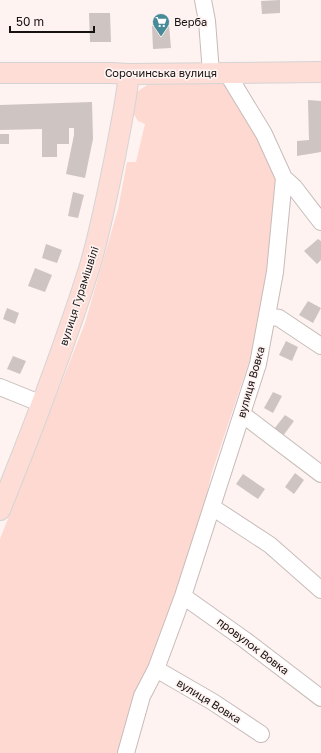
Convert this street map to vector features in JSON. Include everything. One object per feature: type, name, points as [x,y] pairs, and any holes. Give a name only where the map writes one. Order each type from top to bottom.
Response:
[{"type":"main road","name":"Сорочинська вулиця","points":[[0,73],[129,74],[321,72]]},
{"type":"main road","name":"вулиця Гурамішвілі","points":[[0,510],[42,404],[89,268],[106,202],[127,95],[129,74]]},
{"type":"street","points":[[203,0],[219,73]]},
{"type":"street","name":"вулиця Вовка","points":[[128,753],[142,696],[156,669],[183,596],[258,364],[275,272],[284,178],[264,134],[219,73]]},
{"type":"street","points":[[284,178],[294,187],[321,222]]},
{"type":"street","points":[[267,316],[279,318],[321,346]]},
{"type":"street","points":[[0,387],[42,404]]},
{"type":"street","points":[[242,414],[321,474]]},
{"type":"street","points":[[212,507],[270,545],[321,590]]},
{"type":"street","name":"провулок Вовка","points":[[183,596],[245,640],[321,698]]},
{"type":"street","name":"вулиця Вовка","points":[[156,669],[213,702],[261,734]]},
{"type":"shaded area","points":[[152,82],[226,83],[276,170],[276,219],[268,284],[251,356],[211,475],[204,509],[119,753],[0,753],[0,539],[85,323],[118,209],[127,162],[136,162],[145,124],[138,121],[131,110],[135,93]]},
{"type":"building","points":[[280,0],[280,13],[262,14],[261,1]]},
{"type":"building","points":[[89,13],[110,13],[111,42],[90,42]]},
{"type":"building","name":"Верба","points":[[169,25],[171,48],[153,49],[152,26]]},
{"type":"building","points":[[308,100],[321,101],[321,152],[297,156],[297,141],[309,140]]},
{"type":"building","points":[[92,102],[93,139],[85,178],[66,174],[74,128],[69,128],[69,144],[57,144],[57,157],[42,157],[42,129],[0,130],[0,105]]},
{"type":"building","points":[[0,134],[9,134],[9,144],[0,144]]},
{"type":"building","points":[[73,192],[84,195],[78,218],[68,216]]},
{"type":"building","points":[[318,239],[321,241],[321,260],[317,264],[304,251]]},
{"type":"building","points":[[46,244],[62,250],[57,263],[42,258]]},
{"type":"building","points":[[35,268],[52,275],[45,292],[28,286]]},
{"type":"building","points":[[308,301],[321,308],[313,323],[299,315]]},
{"type":"building","points":[[7,308],[19,313],[15,324],[3,319]]},
{"type":"building","points":[[286,341],[298,347],[292,361],[279,355]]},
{"type":"building","points":[[13,356],[26,361],[20,374],[7,369]]},
{"type":"building","points":[[273,392],[282,396],[273,413],[264,408]]},
{"type":"building","points":[[285,415],[294,421],[283,436],[274,429]]},
{"type":"building","points":[[295,473],[304,480],[294,494],[285,487]]},
{"type":"building","points":[[243,474],[265,489],[258,499],[236,484]]},
{"type":"place","name":"Верба","points":[[161,37]]}]
